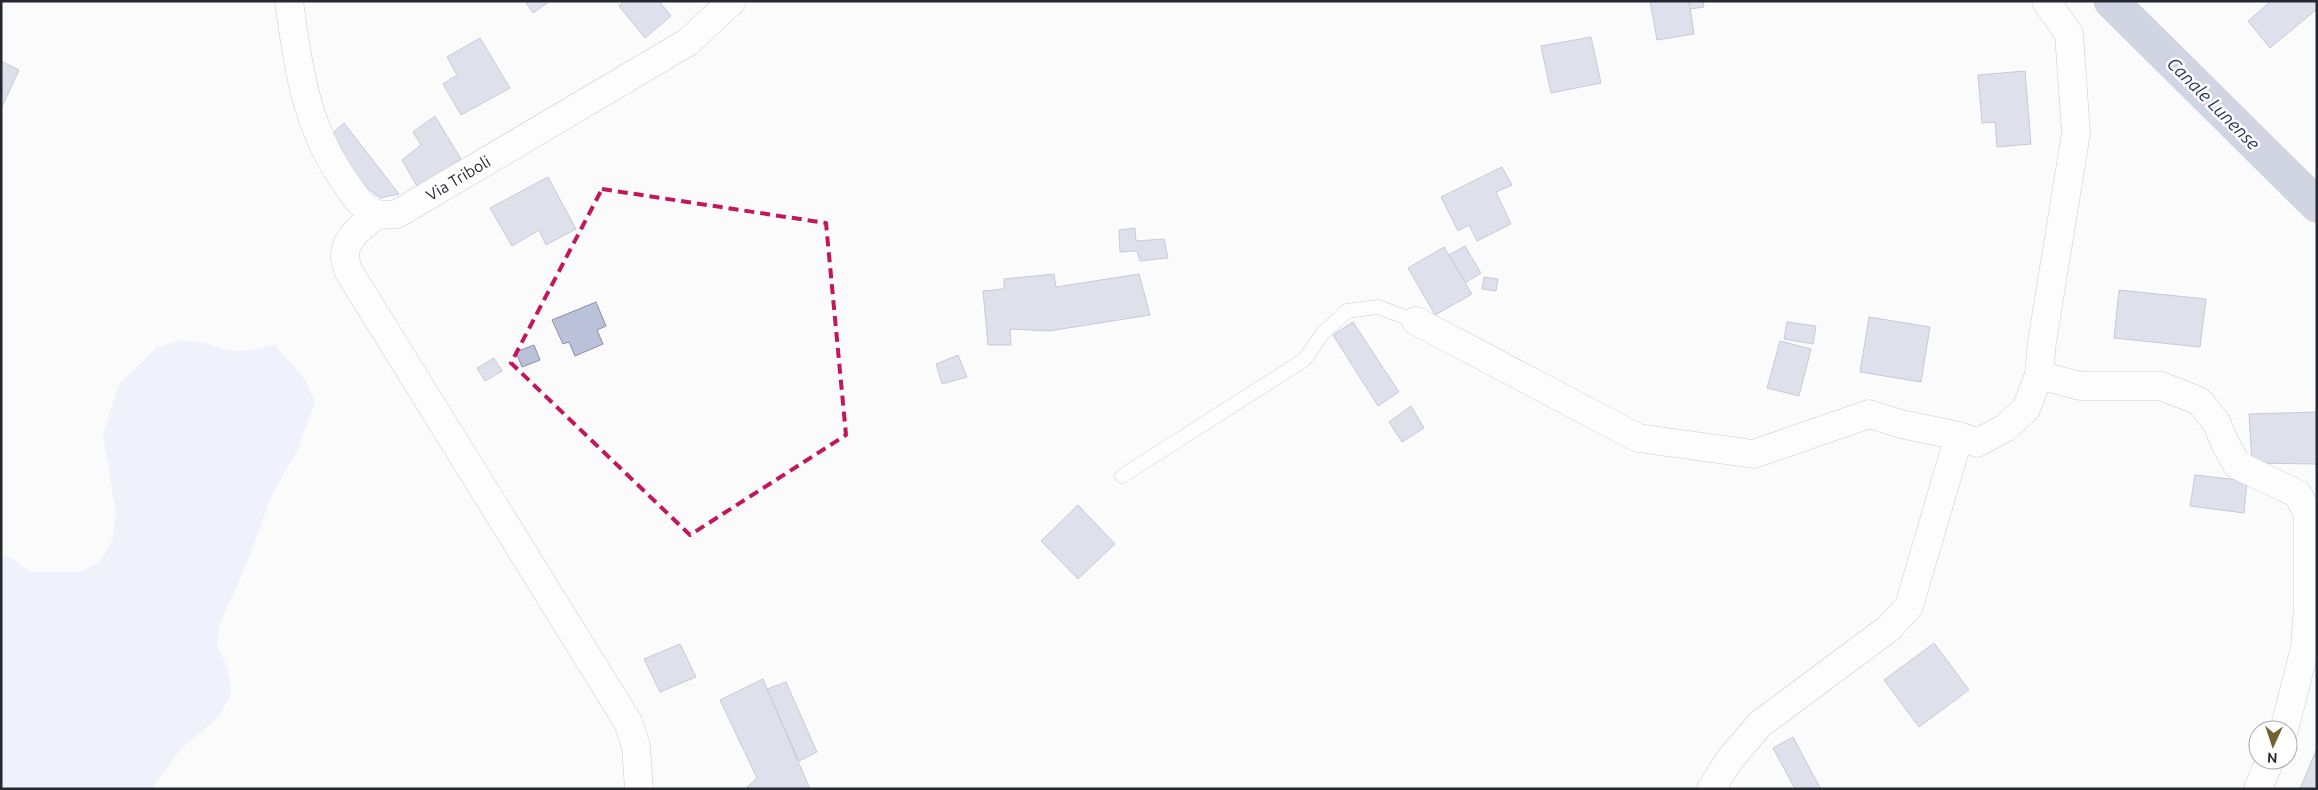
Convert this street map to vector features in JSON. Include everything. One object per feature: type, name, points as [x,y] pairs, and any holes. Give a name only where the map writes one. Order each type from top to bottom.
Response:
[{"type":"street","points":[[289,1],[300,76],[315,129],[343,180],[360,203],[377,214],[354,234],[348,242],[344,252],[344,261],[349,272],[628,722],[636,746],[639,789]]},
{"type":"street","name":"Via Triboli","points":[[377,214],[397,214],[688,42],[732,1]]},
{"type":"street","points":[[1416,321],[1638,438],[1754,454],[1869,414],[1901,424],[1959,436],[1977,443],[2005,428],[2026,409],[2039,375],[2042,342],[2076,133],[2069,34],[2046,1]]},
{"type":"street","points":[[2039,375],[2080,386],[2161,386],[2200,400],[2216,422],[2237,465],[2298,494],[2308,515],[2308,605],[2305,648],[2287,720]]},
{"type":"street","points":[[1711,789],[1730,759],[1760,724],[1889,628],[1909,606],[1959,436]]},
{"type":"street","points":[[2258,789],[2266,770]]},
{"type":"lane","points":[[1122,476],[1304,360],[1323,334],[1347,311],[1378,307],[1416,321]]},
{"type":"highlighted area","points":[[602,189],[826,223],[846,435],[690,535],[511,363]]},
{"type":"shaded area","points":[[181,340],[206,343],[230,351],[253,350],[275,345],[305,379],[315,402],[298,449],[272,495],[246,566],[220,623],[217,646],[228,668],[231,694],[219,717],[181,749],[151,789],[1,789],[1,555],[12,558],[29,572],[79,572],[100,562],[112,540],[116,514],[103,434],[119,384],[157,347]]},
{"type":"building","points":[[525,1],[550,1],[533,13]]},
{"type":"building","points":[[624,1],[659,1],[671,16],[645,38],[619,6]]},
{"type":"building","points":[[1650,1],[1689,1],[1694,34],[1657,40]]},
{"type":"building","points":[[1689,1],[1703,1],[1704,7],[1690,9]]},
{"type":"building","points":[[2271,1],[2317,1],[2317,9],[2270,48],[2248,21]]},
{"type":"building","points":[[1591,37],[1601,83],[1551,93],[1541,46]]},
{"type":"building","points":[[480,38],[510,88],[461,115],[443,84],[457,75],[447,57]]},
{"type":"building","points":[[1,61],[19,70],[1,109]]},
{"type":"building","points":[[2025,71],[2031,144],[1997,147],[1995,122],[1982,123],[1978,75]]},
{"type":"building","points":[[435,116],[461,159],[418,188],[402,160],[421,145],[413,132]]},
{"type":"building","points":[[344,123],[399,194],[380,198],[367,188],[327,138]]},
{"type":"building","points":[[1502,167],[1512,185],[1496,192],[1511,224],[1477,241],[1469,225],[1458,231],[1441,197]]},
{"type":"building","points":[[548,177],[576,229],[546,245],[539,230],[512,246],[490,208]]},
{"type":"building","points":[[1135,228],[1136,241],[1164,239],[1168,258],[1140,261],[1137,251],[1120,252],[1119,230]]},
{"type":"building","points":[[1465,246],[1481,273],[1465,283],[1449,255]]},
{"type":"building","points":[[1444,247],[1472,294],[1435,315],[1408,268]]},
{"type":"building","points":[[1054,274],[1056,287],[1139,274],[1150,315],[1049,331],[1010,329],[1011,345],[988,345],[983,291],[1004,289],[1004,279]]},
{"type":"building","points":[[1484,277],[1498,279],[1496,291],[1482,289]]},
{"type":"building","points":[[2119,290],[2206,299],[2200,347],[2114,338]]},
{"type":"building","points":[[596,302],[606,326],[597,330],[603,344],[575,356],[569,342],[563,344],[552,320]]},
{"type":"building","points":[[1869,317],[1930,327],[1921,382],[1860,372]]},
{"type":"building","points":[[1353,322],[1399,392],[1378,406],[1333,335]]},
{"type":"building","points":[[1787,322],[1816,326],[1813,344],[1784,339]]},
{"type":"building","points":[[1780,341],[1811,349],[1799,396],[1767,388]]},
{"type":"building","points":[[534,345],[540,360],[522,367],[516,352]]},
{"type":"building","points":[[958,355],[967,377],[942,384],[936,364]]},
{"type":"building","points":[[494,358],[502,371],[485,381],[477,368]]},
{"type":"building","points":[[1411,406],[1424,428],[1402,442],[1389,422]]},
{"type":"building","points":[[2317,412],[2317,464],[2252,463],[2249,414]]},
{"type":"building","points":[[2195,475],[2247,481],[2244,513],[2190,506]]},
{"type":"building","points":[[1078,505],[1115,544],[1078,579],[1041,541]]},
{"type":"building","points":[[1934,643],[1969,690],[1919,727],[1884,680]]},
{"type":"building","points":[[680,644],[696,677],[660,692],[644,659]]},
{"type":"building","points":[[763,679],[810,789],[745,789],[757,778],[720,700]]},
{"type":"building","points":[[786,682],[817,752],[799,761],[767,689]]},
{"type":"building","points":[[1793,737],[1821,789],[1795,789],[1773,748]]},
{"type":"building","points":[[2317,748],[2317,789],[2300,789]]},
{"type":"waterway","name":"Canale Lunense","points":[[2111,1],[2317,205]]}]
